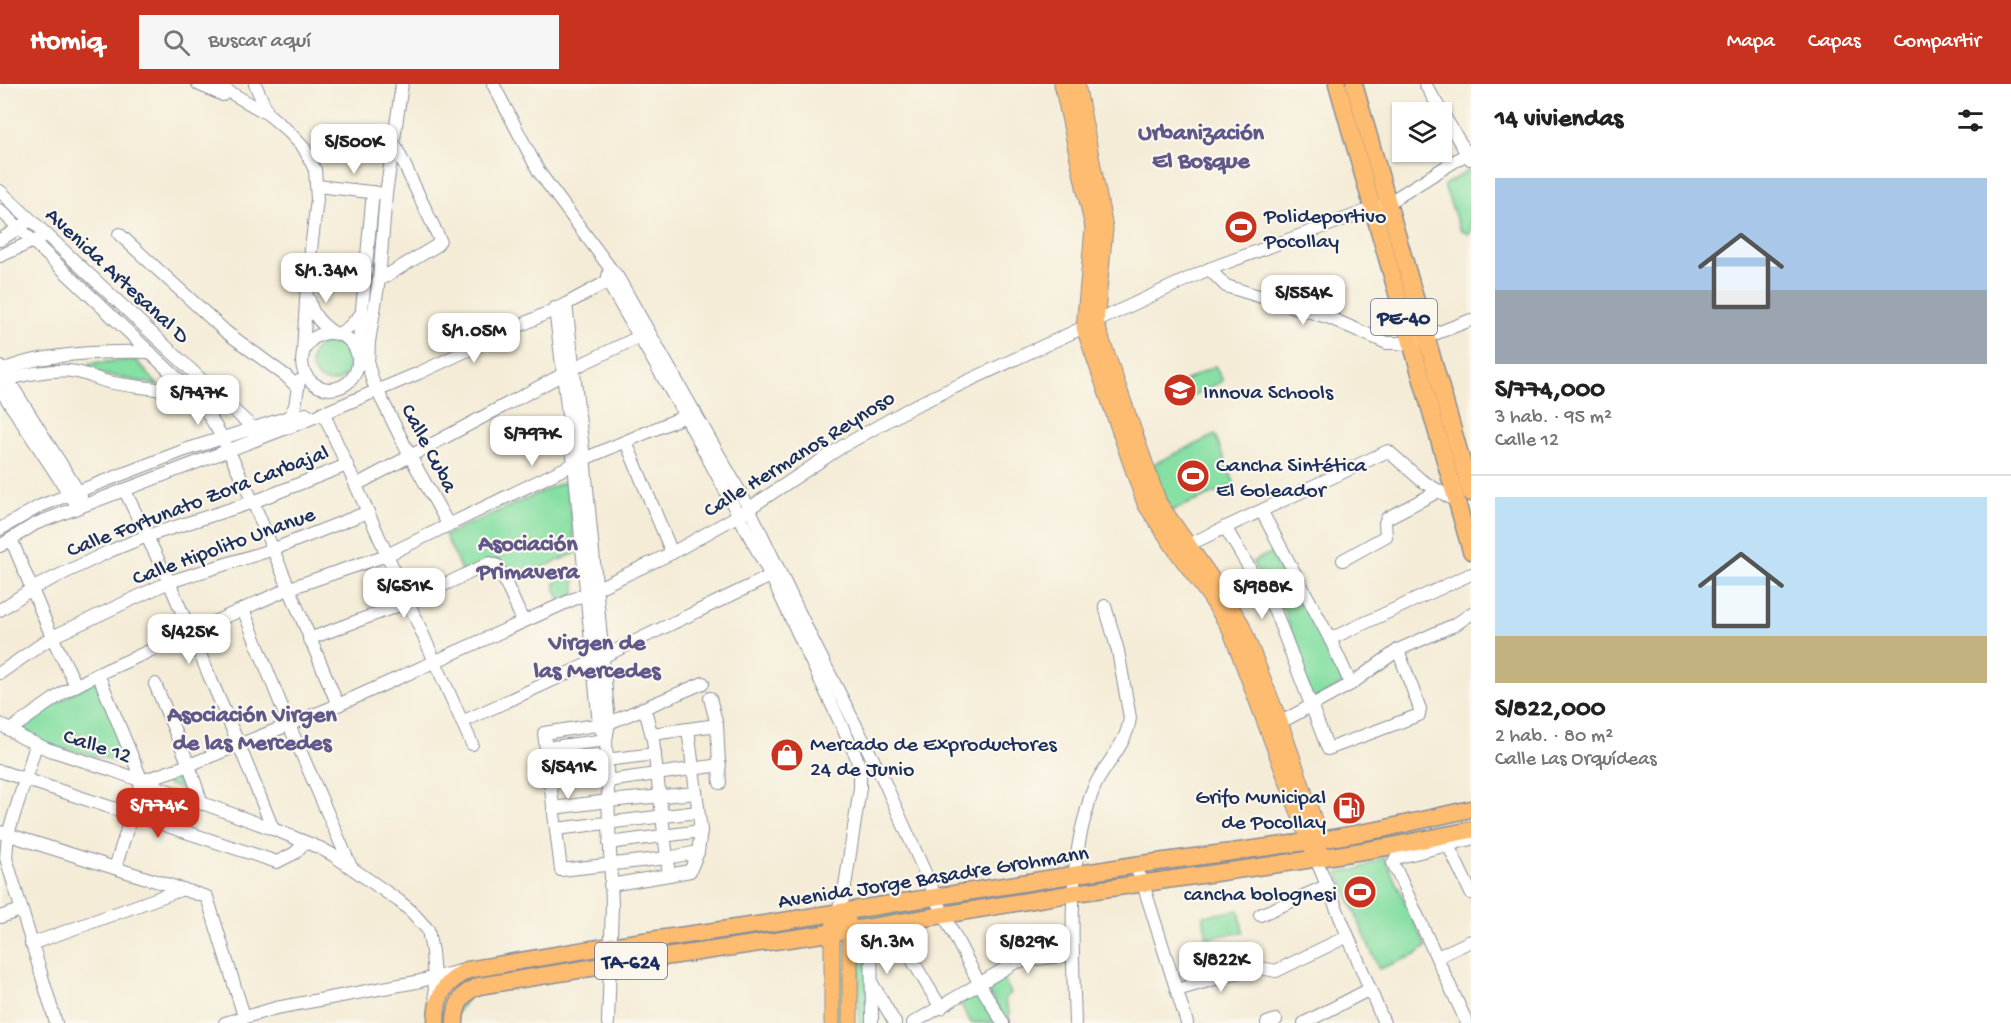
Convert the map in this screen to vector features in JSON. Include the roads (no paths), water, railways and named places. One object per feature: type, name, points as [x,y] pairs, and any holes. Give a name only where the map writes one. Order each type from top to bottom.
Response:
[{"type":"highway","name":"PE-40","points":[[1343,85],[1381,206],[1419,340],[1467,489]]},
{"type":"highway","name":"PE-40","points":[[1419,340],[1467,489],[1467,520],[1471,551]]},
{"type":"highway","name":"Avenida Jorge Basadre Grohmann","points":[[455,1023],[459,1002],[467,992],[475,988],[609,965],[772,932],[841,912],[1135,865],[1382,829],[1471,809]]},
{"type":"highway","points":[[1382,829],[1391,853]]},
{"type":"highway","name":"Avenida Jorge Basadre Grohmann","points":[[467,970],[609,946],[772,932],[832,933],[1075,894],[1316,859],[1391,853],[1471,830]]},
{"type":"highway","points":[[436,1023],[436,1004],[448,984],[467,970]]},
{"type":"main road","points":[[1062,84],[1104,237],[1090,326],[1159,503],[1163,521],[1230,629],[1274,725]]},
{"type":"main road","points":[[1077,84],[1094,203]]},
{"type":"main road","points":[[1163,521],[1188,545],[1241,623],[1314,840],[1316,859]]},
{"type":"main road","points":[[841,912],[850,930],[850,1023]]},
{"type":"main road","points":[[832,1023],[832,933],[841,912]]},
{"type":"street","points":[[198,84],[268,114]]},
{"type":"street","points":[[215,84],[268,114],[299,141],[312,162],[317,186],[302,357],[295,406],[290,422]]},
{"type":"street","points":[[255,84],[268,114]]},
{"type":"street","points":[[370,388],[369,342],[379,280],[386,194],[395,145],[402,84]]},
{"type":"street","points":[[493,84],[539,172],[611,275],[744,512],[814,643],[882,779],[944,915],[979,983],[1003,1023]]},
{"type":"street","points":[[1427,84],[1470,155]]},
{"type":"street","points":[[379,280],[436,246],[440,240],[395,145]]},
{"type":"street","name":"Calle Hermanos Reynoso","points":[[142,781],[189,765],[338,705],[435,663],[672,553],[744,512],[843,446],[914,406],[1209,269],[1381,206],[1470,155]]},
{"type":"street","points":[[317,186],[386,194]]},
{"type":"street","name":"Avenida Artesanal D","points":[[0,191],[255,435]]},
{"type":"street","points":[[329,410],[346,394],[357,367],[373,192]]},
{"type":"street","name":"Avenida Artesanal D","points":[[0,210],[199,399],[222,437],[253,502],[338,705]]},
{"type":"street","points":[[0,240],[19,229],[30,219]]},
{"type":"street","points":[[119,234],[226,332],[286,376],[299,382]]},
{"type":"street","points":[[0,256],[45,235]]},
{"type":"street","points":[[1209,269],[1226,286],[1330,318],[1383,343],[1419,340],[1471,320]]},
{"type":"street","points":[[362,313],[349,327],[336,334],[326,333],[312,339],[302,357],[306,377],[319,387],[346,394],[419,373],[561,306],[611,275]]},
{"type":"street","points":[[307,283],[311,308],[321,324],[352,343],[358,358]]},
{"type":"street","points":[[561,306],[597,588],[598,660],[606,740],[612,905],[608,1023]]},
{"type":"street","points":[[356,485],[569,371],[645,334]]},
{"type":"street","points":[[2,377],[17,363],[102,352],[150,352]]},
{"type":"street","points":[[2,377],[75,371],[108,381],[177,392],[199,399]]},
{"type":"street","points":[[2,377],[83,507]]},
{"type":"street","points":[[353,377],[357,384],[370,388]]},
{"type":"street","points":[[327,389],[341,387],[353,377]]},
{"type":"street","points":[[76,685],[52,637],[33,588],[5,542],[35,524],[228,451],[255,435],[329,410],[370,388]]},
{"type":"street","name":"Calle Cuba","points":[[370,388],[448,524]]},
{"type":"street","points":[[329,410],[347,465],[472,744]]},
{"type":"street","points":[[5,727],[98,674],[290,588],[387,555],[579,461],[691,415]]},
{"type":"street","points":[[0,528],[40,506],[222,437],[255,435]]},
{"type":"street","points":[[626,442],[672,553]]},
{"type":"street","points":[[1188,545],[1388,451],[1421,480],[1439,491]]},
{"type":"street","points":[[579,461],[585,594],[598,660]]},
{"type":"street","name":"Calle Fortunato Zora Carbajal","points":[[0,610],[33,588],[110,551],[147,536],[253,502],[347,465]]},
{"type":"street","points":[[1343,560],[1386,536],[1387,518],[1439,491],[1467,489]]},
{"type":"street","points":[[125,490],[191,632],[273,829]]},
{"type":"street","name":"Calle Hipolito Unanue","points":[[0,673],[52,637],[169,582],[274,549],[368,512]]},
{"type":"street","points":[[1262,512],[1330,639],[1351,684]]},
{"type":"street","points":[[1225,527],[1275,611],[1326,747],[1331,749],[1419,715],[1420,709],[1398,650]]},
{"type":"street","points":[[309,639],[408,602],[485,564],[493,563],[498,566],[523,621]]},
{"type":"street","points":[[462,722],[598,660],[776,573]]},
{"type":"street","points":[[776,573],[850,742],[860,772],[860,788],[841,912]]},
{"type":"street","points":[[1330,639],[1471,574]]},
{"type":"street","points":[[1075,1023],[1073,954],[1076,875],[1081,830],[1098,779],[1117,752],[1129,726],[1130,718],[1118,651],[1105,606]]},
{"type":"street","points":[[243,609],[289,725],[352,868]]},
{"type":"street","points":[[1274,725],[1351,684],[1398,650],[1456,624],[1471,614]]},
{"type":"street","points":[[98,674],[142,781],[115,868]]},
{"type":"street","points":[[698,852],[667,858],[561,870],[545,742],[547,732],[604,724],[703,683]]},
{"type":"street","points":[[155,684],[189,765],[202,804]]},
{"type":"street","points":[[710,698],[717,725],[720,783]]},
{"type":"street","points":[[642,708],[652,734],[669,875]]},
{"type":"street","points":[[652,734],[717,725]]},
{"type":"street","name":"Calle 12","points":[[5,727],[36,745],[273,829],[333,855],[399,901],[428,930],[435,978],[436,1004]]},
{"type":"street","points":[[610,885],[690,871],[698,852],[701,831],[688,729]]},
{"type":"street","points":[[545,742],[606,740]]},
{"type":"street","points":[[36,745],[26,780],[4,833],[6,858],[56,1023]]},
{"type":"street","points":[[549,767],[655,754]]},
{"type":"street","points":[[607,781],[720,765]]},
{"type":"street","points":[[0,771],[277,862],[295,853],[305,842]]},
{"type":"street","points":[[860,788],[874,778],[882,779]]},
{"type":"street","points":[[554,808],[696,793]]},
{"type":"street","points":[[556,830],[698,812]]},
{"type":"street","points":[[609,843],[701,831]]},
{"type":"street","points":[[4,833],[207,897],[244,1016]]},
{"type":"street","points":[[1466,1015],[1393,865],[1391,853],[1448,845],[1471,839]]},
{"type":"street","points":[[1448,845],[1471,893]]},
{"type":"street","points":[[1316,859],[1384,1023]]},
{"type":"street","points":[[1135,865],[1187,1023]]},
{"type":"street","points":[[1260,915],[1326,886]]},
{"type":"street","points":[[31,944],[183,889]]},
{"type":"street","points":[[0,917],[21,909]]},
{"type":"street","points":[[890,923],[941,1008]]},
{"type":"street","points":[[871,927],[872,1023]]},
{"type":"street","points":[[1177,990],[1256,967],[1276,971],[1348,936]]},
{"type":"street","points":[[1437,957],[1471,941]]},
{"type":"street","points":[[432,952],[444,966],[450,969],[467,970]]},
{"type":"street","points":[[913,1023],[1017,962],[1073,954]]},
{"type":"street","points":[[225,1023],[276,1008],[416,982],[467,970]]},
{"type":"street","points":[[416,982],[430,991],[436,1004]]},
{"type":"street","points":[[873,985],[895,1023]]},
{"type":"street","points":[[1304,1023],[1370,989]]},
{"type":"place","name":"Polideportivo Pocollay","points":[[1241,227]]},
{"type":"place","name":"Innova Schools","points":[[1180,390]]},
{"type":"place","name":"Cancha Sintética El Goleador","points":[[1193,476]]},
{"type":"place","name":"Mercado de Exproductores 24 de Junio","points":[[787,755]]},
{"type":"place","name":"Grifo Municipal de Pocollay","points":[[1349,808]]},
{"type":"place","name":"cancha bolognesi","points":[[1360,892]]},
{"type":"district","name":"Urbanización El Bosque","points":[[1201,145]]},
{"type":"district","name":"Asociación Primavera","points":[[528,556]]},
{"type":"district","name":"Virgen de las Mercedes","points":[[597,655]]},
{"type":"district","name":"Asociación Virgen de las Mercedes","points":[[252,727]]}]
